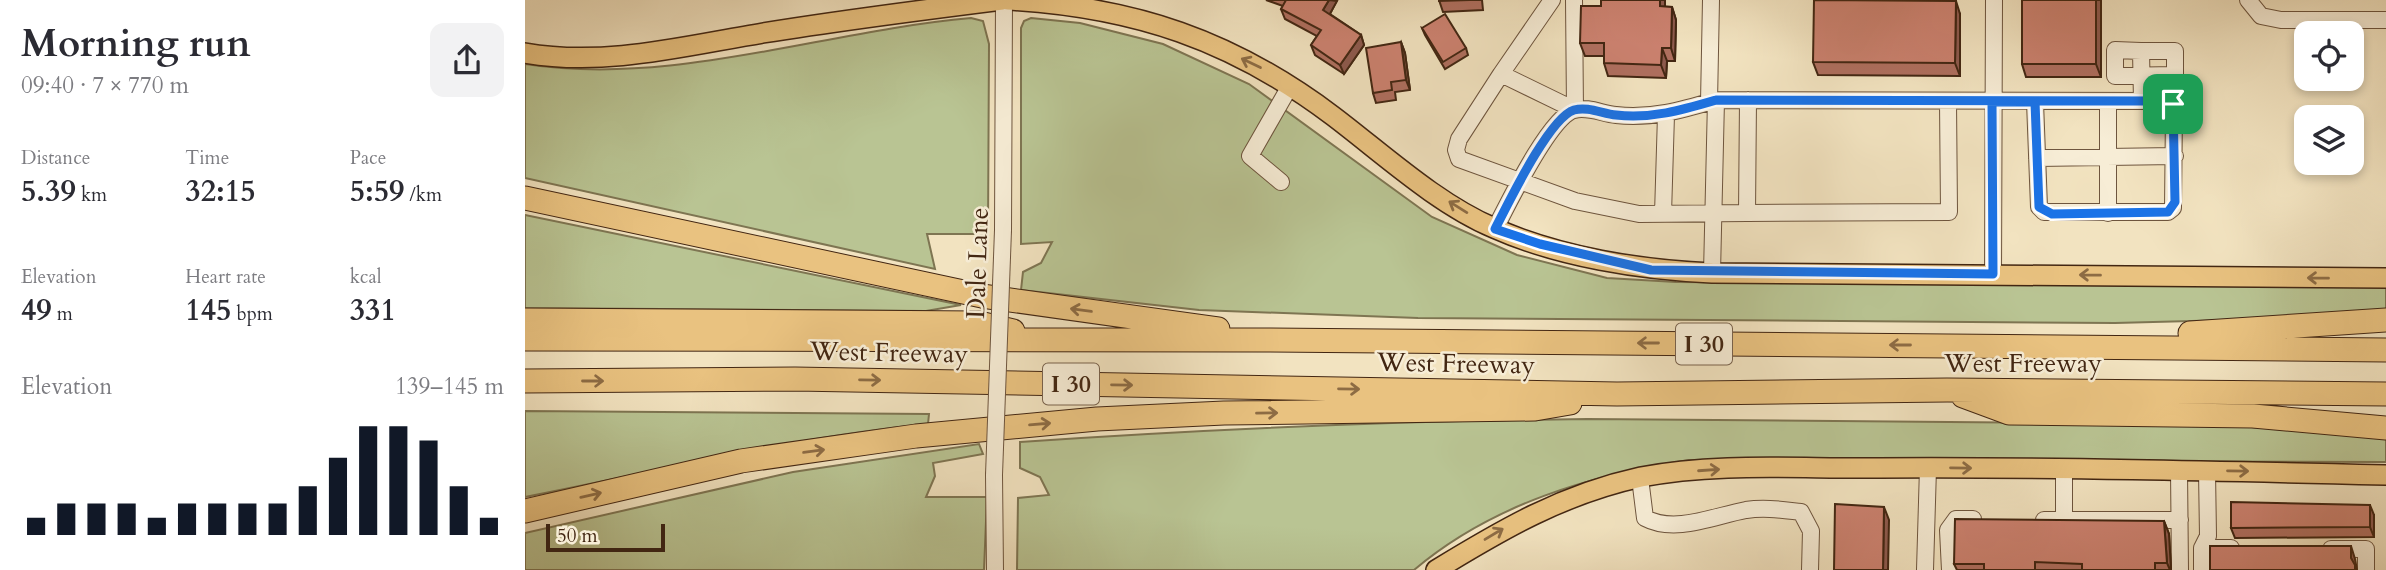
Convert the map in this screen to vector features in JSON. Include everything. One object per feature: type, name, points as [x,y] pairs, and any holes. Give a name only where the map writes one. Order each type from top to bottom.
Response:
[{"type":"highway","points":[[525,198],[982,296],[1208,327],[1269,340]]},
{"type":"highway","points":[[525,320],[979,323],[1046,340]]},
{"type":"highway","points":[[2139,347],[2179,334],[2386,320]]},
{"type":"highway","name":"West Freeway","points":[[525,338],[1269,340],[2386,351]]},
{"type":"highway","name":"West Freeway","points":[[528,382],[795,379],[1618,394],[1947,390],[2386,394]]},
{"type":"highway","points":[[1947,390],[2009,413],[2253,416],[2386,428]]},
{"type":"highway","points":[[525,511],[741,461],[916,436],[1097,419],[1211,414],[1535,409],[1618,394]]},
{"type":"main road","points":[[525,53],[547,57],[617,58],[846,20],[1005,0],[1054,3],[1123,14],[1188,33],[1265,70],[1452,204],[1495,229],[1540,244],[1651,270],[1712,273],[2386,278]]},
{"type":"main road","points":[[1436,570],[1519,519],[1561,502],[1640,478],[1717,469],[2179,470],[2386,475]]},
{"type":"street","name":"Dale Lane","points":[[995,570],[994,475],[1003,230],[1005,0]]},
{"type":"street","points":[[1552,0],[1459,139],[1456,150],[1459,159],[1575,201],[1639,214],[1949,212],[1948,102]]},
{"type":"street","points":[[1574,0],[1575,110]]},
{"type":"street","points":[[1711,0],[1712,273]]},
{"type":"street","points":[[1993,274],[1994,0]]},
{"type":"street","points":[[2248,0],[2261,16],[2281,20],[2386,20]]},
{"type":"street","points":[[2115,50],[2141,51],[2175,51],[2175,75],[2115,76],[2115,50]]},
{"type":"street","points":[[2141,51],[2142,101]]},
{"type":"street","points":[[1501,74],[1575,110],[1595,110],[1615,115],[1666,115],[1712,101],[1748,100],[2167,101],[2173,104],[2175,156],[2175,202],[2168,212],[2044,212],[2039,207],[2035,102]]},
{"type":"street","points":[[1281,182],[1250,156],[1290,86]]},
{"type":"street","points":[[1747,213],[1748,100]]},
{"type":"street","points":[[2108,102],[2108,213]]},
{"type":"street","points":[[1495,229],[1520,180],[1559,120],[1575,110]]},
{"type":"street","points":[[1663,214],[1666,115]]},
{"type":"street","points":[[2037,158],[2175,156]]},
{"type":"street","points":[[1925,570],[1928,468]]},
{"type":"street","points":[[2064,469],[2064,520]]},
{"type":"street","points":[[2179,470],[2180,570]]},
{"type":"street","points":[[2202,570],[2202,548],[2208,536],[2207,471]]},
{"type":"street","points":[[1640,478],[1644,518],[1658,525],[1698,521],[1749,510],[1801,512],[1811,531],[1810,570]]},
{"type":"street","points":[[1950,570],[1948,530],[1955,519],[1996,520]]},
{"type":"street","points":[[2024,520],[2180,520]]},
{"type":"street","points":[[2202,548],[2243,548]]},
{"type":"street","points":[[2311,549],[2366,550],[2366,570]]},
{"type":"green space","points":[[971,18],[983,21],[989,44],[988,234],[927,234],[935,269],[525,178],[525,64],[581,69],[693,63]]},
{"type":"green space","points":[[1031,18],[1080,23],[1163,44],[1249,84],[1432,217],[1517,255],[1607,278],[1676,282],[2386,287],[2386,310],[2268,319],[2115,323],[1418,318],[1199,310],[1021,290],[1023,272],[1041,263],[1052,242],[1021,244],[1021,28],[1024,21]]},
{"type":"green space","points":[[525,215],[961,305],[926,311],[525,308]]},
{"type":"green space","points":[[525,411],[929,414],[928,424],[776,446],[525,497]]},
{"type":"green space","points":[[1587,419],[2201,424],[2386,435],[2386,462],[1689,460],[1579,484],[1509,510],[1444,547],[1414,570],[1017,570],[1018,498],[1049,495],[1040,477],[1020,468],[1020,442],[1303,426]]},
{"type":"green space","points":[[979,444],[983,454],[933,463],[935,476],[926,497],[987,497],[984,570],[525,570],[525,533],[793,472]]},
{"type":"building","points":[[1286,0],[1329,0],[1323,10],[1361,35],[1340,65],[1311,45],[1321,30],[1281,9]]},
{"type":"building","points":[[1601,0],[1660,0],[1660,6],[1672,7],[1671,48],[1662,48],[1661,65],[1604,63],[1604,43],[1580,43],[1581,6],[1601,6]]},
{"type":"building","points":[[1814,0],[1956,1],[1955,63],[1813,62]]},
{"type":"building","points":[[2022,0],[2096,0],[2096,64],[2022,64]]},
{"type":"building","points":[[1445,14],[1466,48],[1443,62],[1422,28]]},
{"type":"building","points":[[1401,42],[1406,80],[1391,82],[1392,90],[1373,93],[1366,48]]},
{"type":"building","points":[[2231,502],[2370,505],[2370,527],[2231,528]]},
{"type":"building","points":[[1835,504],[1884,507],[1883,570],[1834,570]]},
{"type":"building","points":[[1955,519],[2164,521],[2167,563],[2155,563],[2155,570],[2082,570],[2082,564],[2035,562],[2035,570],[1984,570],[1984,564],[1954,564]]},
{"type":"building","points":[[2210,546],[2351,546],[2355,570],[2210,570]]},
{"type":"route","points":[[1716,100],[2167,101],[2173,104],[2173,208],[2168,212],[2052,214],[2039,207],[2035,102],[1992,102],[1993,274],[1712,273],[1651,270],[1540,244],[1495,229],[1520,180],[1559,120],[1575,110],[1595,110],[1615,115],[1666,115],[1716,100]]}]
